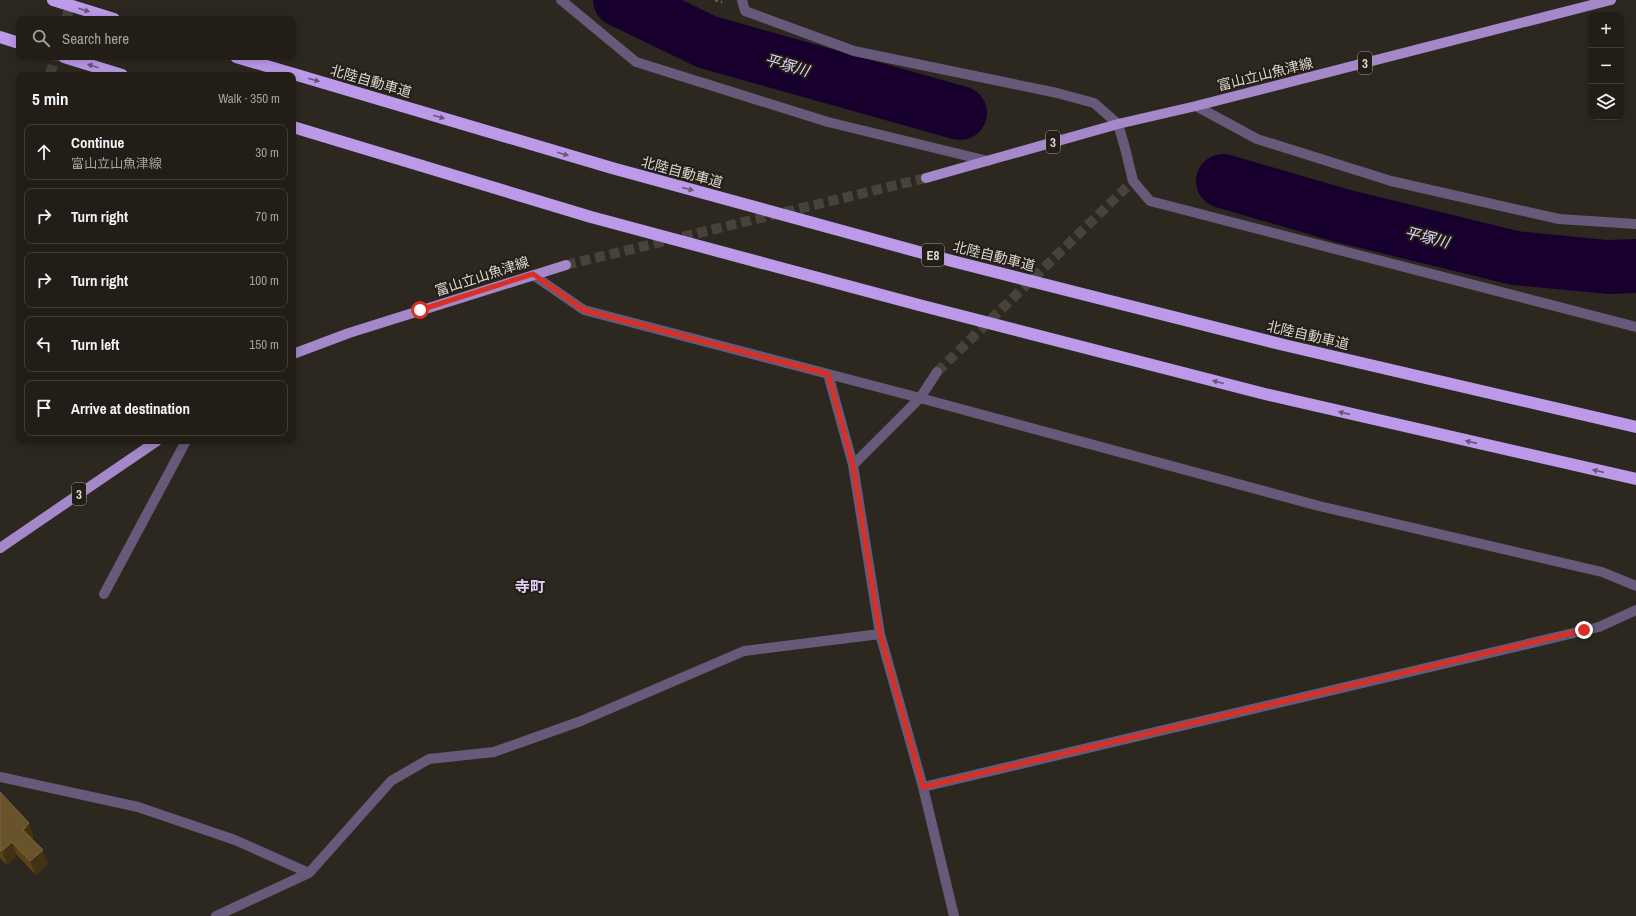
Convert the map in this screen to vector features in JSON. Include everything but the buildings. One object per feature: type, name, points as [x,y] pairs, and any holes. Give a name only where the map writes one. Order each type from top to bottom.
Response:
[{"type":"highway","points":[[53,0],[104,16]]},
{"type":"highway","points":[[0,37],[16,42]]},
{"type":"highway","points":[[74,60],[112,72]]},
{"type":"highway","name":"北陸自動車道","points":[[246,60],[287,72]]},
{"type":"highway","name":"北陸自動車道","points":[[296,75],[612,168],[945,259],[1284,345],[1636,427]]},
{"type":"highway","points":[[296,129],[591,217],[919,305],[1265,394],[1636,479]]},
{"type":"main road","name":"富山立山魚津線","points":[[926,178],[1118,124],[1196,106],[1611,0]]},
{"type":"main road","name":"富山立山魚津線","points":[[296,353],[349,333],[566,264]]},
{"type":"main road","name":"3","points":[[0,548],[153,444]]},
{"type":"street","points":[[561,0],[636,62],[828,122],[988,161]]},
{"type":"street","points":[[742,0],[745,11],[854,51],[1064,95],[1094,103],[1118,124],[1132,181],[1150,200],[1636,327]]},
{"type":"street","points":[[1196,106],[1257,139],[1391,181],[1558,219],[1636,224]]},
{"type":"street","points":[[533,274],[584,310],[920,398],[1318,506],[1602,572],[1636,586]]},
{"type":"street","points":[[853,465],[920,398],[937,372]]},
{"type":"street","points":[[828,374],[853,465],[880,634],[923,787],[954,916]]},
{"type":"street","points":[[104,594],[184,444]]},
{"type":"street","points":[[923,787],[1599,627],[1636,610]]},
{"type":"street","points":[[216,916],[308,873],[391,781],[429,758],[494,752],[581,721],[744,651],[880,634]]},
{"type":"street","points":[[0,777],[138,807],[235,840],[308,873]]},
{"type":"waterway","name":"平塚川","points":[[620,0],[707,42],[960,113]]},
{"type":"waterway","name":"平塚川","points":[[1223,181],[1343,216],[1515,258],[1608,267],[1636,266]]},
{"type":"tunnel","points":[[67,16],[72,0]]},
{"type":"tunnel","points":[[51,72],[54,60]]},
{"type":"tunnel","points":[[566,265],[926,178]]},
{"type":"tunnel","points":[[937,372],[1133,181]]},
{"type":"district","name":"寺町","points":[[530,586]]},
{"type":"route","points":[[420,310],[533,274],[584,310],[828,374],[853,465],[880,634],[923,787],[1584,630]]}]
